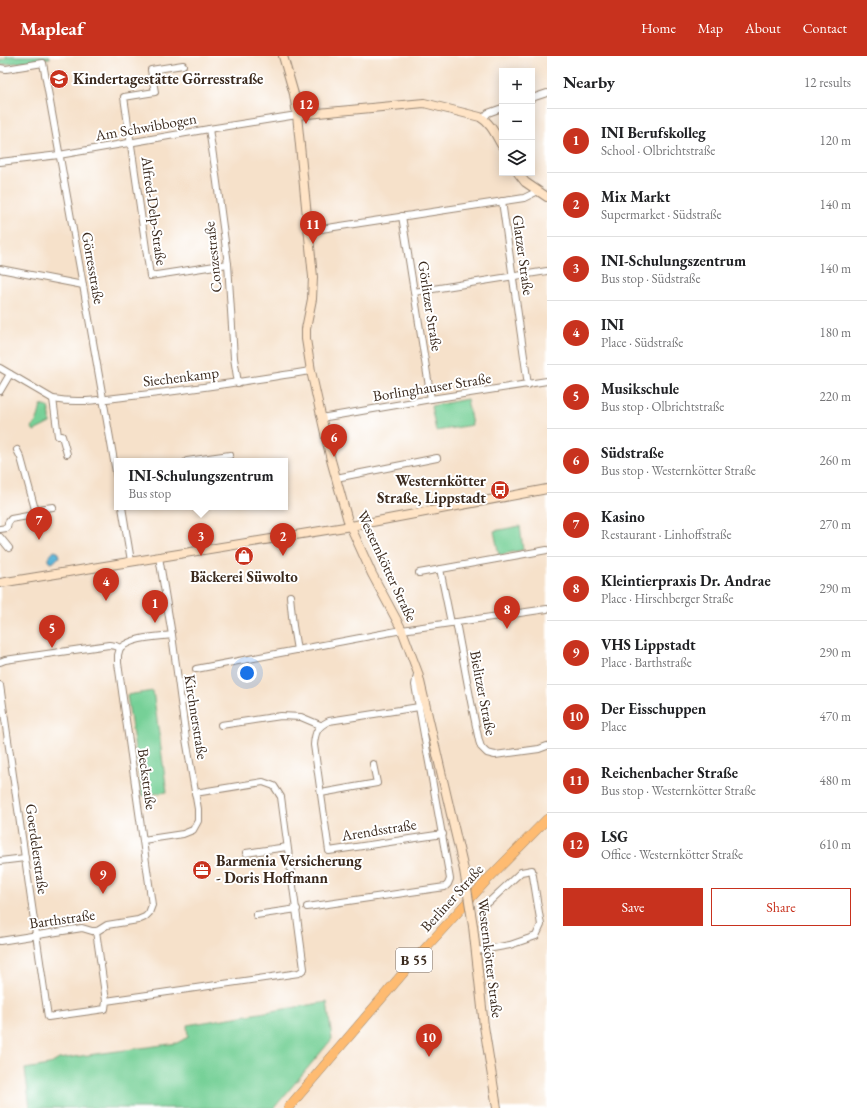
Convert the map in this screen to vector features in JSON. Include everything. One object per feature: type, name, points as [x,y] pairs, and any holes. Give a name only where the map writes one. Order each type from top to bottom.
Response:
[{"type":"main road","name":"Berliner Straße","points":[[288,1108],[416,958],[488,879],[547,819]]},
{"type":"street","name":"Westernkötter Straße","points":[[284,56],[294,94],[297,115],[313,277],[312,300],[306,329],[311,371],[321,418],[348,521],[372,574],[402,630],[418,673],[464,870],[473,926],[484,1026],[497,1108]]},
{"type":"street","name":"Görresstraße","points":[[0,68],[6,69],[42,64],[114,459]]},
{"type":"street","points":[[131,143],[124,97],[155,92],[151,70],[183,65]]},
{"type":"street","points":[[535,97],[547,93]]},
{"type":"street","points":[[297,115],[424,103],[483,119],[488,123],[499,141]]},
{"type":"street","points":[[483,119],[488,113],[499,109]]},
{"type":"street","name":"Am Schwibbogen","points":[[0,162],[59,155],[297,115]]},
{"type":"street","name":"Conzestraße","points":[[209,129],[228,264],[234,358],[238,383]]},
{"type":"street","name":"Alfred-Delp-Straße","points":[[131,143],[150,276],[228,264]]},
{"type":"street","points":[[520,176],[525,182],[547,197]]},
{"type":"street","points":[[308,231],[524,198],[538,191]]},
{"type":"street","name":"Glatzer Straße","points":[[502,201],[528,384]]},
{"type":"street","name":"Görlitzer Straße","points":[[402,216],[431,399]]},
{"type":"street","points":[[0,269],[83,284]]},
{"type":"street","points":[[414,292],[547,271]]},
{"type":"street","name":"Siechenkamp","points":[[0,368],[53,399],[82,402],[238,383],[311,371]]},
{"type":"street","points":[[0,391],[10,374]]},
{"type":"street","name":"Borlinghauser Straße","points":[[321,418],[547,381]]},
{"type":"street","points":[[53,399],[58,436],[62,436],[67,454]]},
{"type":"street","points":[[17,450],[21,458],[36,513]]},
{"type":"street","points":[[213,458],[230,456]]},
{"type":"street","points":[[336,478],[437,458]]},
{"type":"street","points":[[0,583],[351,526],[547,489]]},
{"type":"street","points":[[0,529],[7,528],[8,523],[12,519],[31,516],[36,513],[38,509],[53,507]]},
{"type":"street","points":[[122,510],[131,561]]},
{"type":"street","points":[[0,537],[9,548]]},
{"type":"street","points":[[419,573],[547,550]]},
{"type":"street","name":"Kirchnerstraße","points":[[143,840],[183,834],[193,830],[198,821],[198,809],[159,557]]},
{"type":"street","name":"Bielitzer Straße","points":[[440,569],[454,622],[470,702],[481,747],[487,753],[495,755],[540,749],[547,746]]},
{"type":"street","points":[[290,596],[297,650]]},
{"type":"street","points":[[196,669],[402,630],[547,609]]},
{"type":"street","points":[[0,662],[43,654],[109,645],[120,648],[131,641],[172,635]]},
{"type":"street","name":"Beckstraße","points":[[120,648],[118,663],[152,905],[149,912]]},
{"type":"street","name":"Westernkötter Straße","points":[[307,907],[445,887],[448,884],[450,879],[443,834],[415,685],[418,673]]},
{"type":"street","name":"Goerdelerstraße","points":[[0,685],[48,1017],[105,1009],[106,1001]]},
{"type":"street","points":[[221,725],[281,716],[301,717],[320,725],[329,721],[419,707]]},
{"type":"street","name":"Arendsstraße","points":[[320,725],[315,736],[314,745],[329,851],[443,834]]},
{"type":"street","points":[[320,793],[377,784],[373,764]]},
{"type":"street","points":[[96,931],[106,1001],[299,973],[304,969],[281,796],[274,786],[263,782],[195,793]]},
{"type":"street","points":[[246,853],[288,847]]},
{"type":"street","points":[[0,862],[24,858]]},
{"type":"street","points":[[476,951],[510,945],[536,936],[541,925],[532,870],[521,872],[489,902]]},
{"type":"street","points":[[256,915],[297,908]]},
{"type":"street","name":"Barthstraße","points":[[0,941],[82,928],[96,931],[107,925],[138,920],[145,917],[149,912]]},
{"type":"green space","points":[[6,56],[50,56],[50,58],[0,65],[0,60],[6,58]]},
{"type":"green space","points":[[467,399],[472,425],[436,431],[431,406]]},
{"type":"green space","points":[[41,405],[48,407],[50,423],[34,431],[32,428],[37,420]]},
{"type":"green space","points":[[520,526],[523,550],[499,555],[494,531]]},
{"type":"green space","points":[[153,691],[167,792],[142,796],[127,695]]},
{"type":"green space","points":[[327,1002],[332,1039],[274,1108],[30,1108],[25,1069],[49,1065],[59,1059],[177,1043],[188,1037],[187,1025]]},
{"type":"water","points":[[54,551],[58,552],[59,557],[54,562],[50,563],[48,558]]},
{"type":"place","name":"Kindertagestätte Görresstraße","points":[[59,79]]},
{"type":"place","name":"LSG","points":[[306,124]]},
{"type":"place","name":"Reichenbacher Straße","points":[[313,244]]},
{"type":"place","name":"Südstraße","points":[[334,457]]},
{"type":"place","name":"Westernkötter Straße, Lippstadt","points":[[500,490]]},
{"type":"place","name":"Kasino","points":[[39,540]]},
{"type":"place","name":"INI-Schulungszentrum","points":[[201,556]]},
{"type":"place","name":"Bäckerei Süwolto","points":[[244,556]]},
{"type":"place","name":"Mix Markt","points":[[283,556]]},
{"type":"place","name":"INI","points":[[106,601]]},
{"type":"place","name":"INI Berufskolleg","points":[[155,623]]},
{"type":"place","name":"Kleintierpraxis Dr. Andrae","points":[[507,629]]},
{"type":"place","name":"Musikschule","points":[[52,648]]},
{"type":"place","name":"Barmenia Versicherung - Doris Hoffmann","points":[[202,870]]},
{"type":"place","name":"VHS Lippstadt","points":[[103,894]]},
{"type":"place","name":"Der Eisschuppen","points":[[429,1057]]}]
